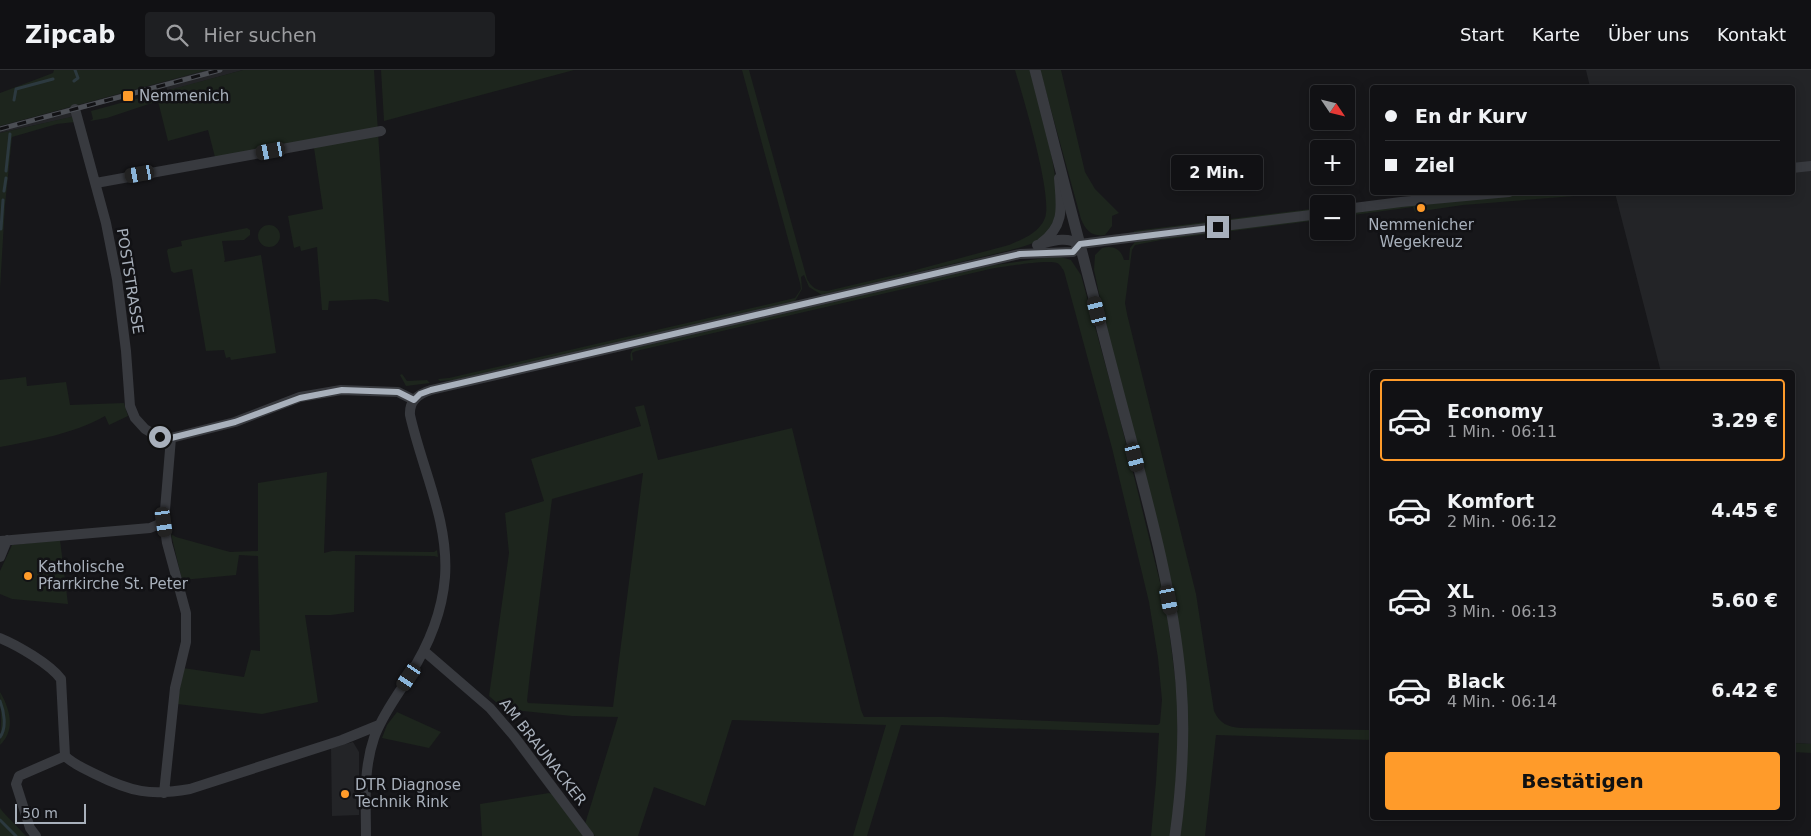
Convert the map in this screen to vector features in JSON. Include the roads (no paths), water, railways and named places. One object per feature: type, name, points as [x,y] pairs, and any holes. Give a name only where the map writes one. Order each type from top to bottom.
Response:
[{"type":"street","points":[[1035,70],[1154,533],[1175,633],[1181,685],[1183,733],[1181,790],[1175,836]]},
{"type":"street","name":"POSTSTRASSE","points":[[75,109],[96,183],[120,295],[131,410],[138,422],[148,432],[160,437],[171,438]]},
{"type":"street","points":[[96,183],[381,131]]},
{"type":"street","points":[[1020,254],[1038,245],[1051,235],[1060,218],[1059,163]]},
{"type":"street","points":[[1795,168],[1811,166]]},
{"type":"street","points":[[1355,209],[1482,195]]},
{"type":"street","points":[[1038,245],[1061,239],[1071,239],[1080,244],[1310,215]]},
{"type":"street","points":[[366,836],[366,769],[370,749],[379,725],[424,651],[441,606],[445,576],[445,554],[441,524],[410,415],[410,408],[420,394],[1020,254],[1073,252],[1080,244]]},
{"type":"street","points":[[164,793],[175,688],[186,642],[186,613],[167,543],[164,522],[171,438],[235,422],[300,398],[342,390],[398,392],[414,400]]},
{"type":"street","points":[[0,557],[4,540],[150,528],[164,522]]},
{"type":"street","points":[[0,638],[54,670],[61,679],[65,756],[74,763],[123,787],[142,792],[164,793],[190,789],[342,740],[379,725]]},
{"type":"street","name":"AM BRAUNACKER","points":[[424,651],[490,708],[514,736],[589,836]]},
{"type":"street","points":[[36,836],[30,828],[16,784],[19,776],[65,756]]},
{"type":"waterway","points":[[74,81],[78,78],[75,70]]},
{"type":"waterway","points":[[14,100],[16,89],[53,79]]},
{"type":"waterway","points":[[6,171],[10,134]]},
{"type":"waterway","points":[[4,191],[6,178]]},
{"type":"waterway","points":[[1,229],[3,200]]},
{"type":"waterway","points":[[0,701],[4,714],[4,729],[0,737]]},
{"type":"waterway","points":[[0,820],[16,836]]},
{"type":"railway","points":[[0,129],[220,70]]},
{"type":"place","name":"Nemmenich","points":[[128,96]]},
{"type":"place","name":"Nemmenicher Wegekreuz","points":[[1421,208]]},
{"type":"place","name":"Katholische Pfarrkirche St. Peter","points":[[28,576]]},
{"type":"place","name":"DTR Diagnose Technik Rink","points":[[345,794]]}]
